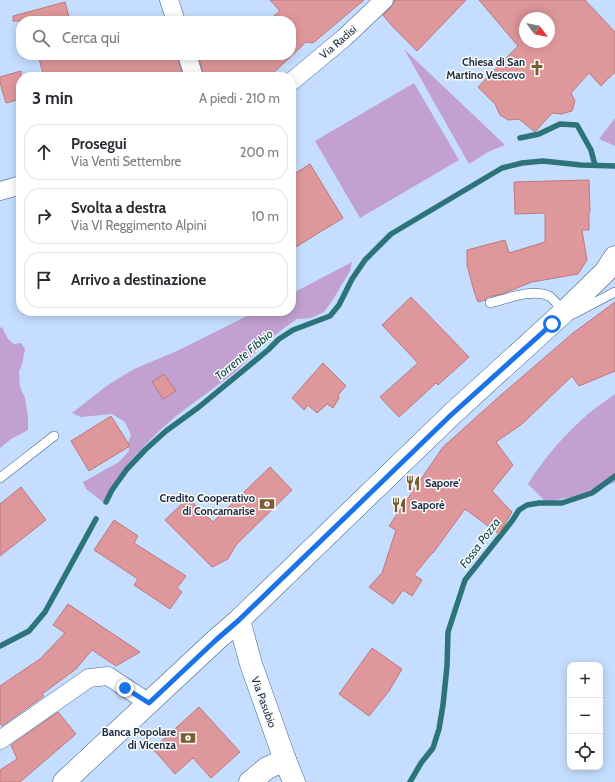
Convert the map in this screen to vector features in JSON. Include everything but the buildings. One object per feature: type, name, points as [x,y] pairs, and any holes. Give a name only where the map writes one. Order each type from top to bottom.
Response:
[{"type":"main road","points":[[64,782],[239,620],[451,415],[558,318],[610,264]]},
{"type":"main road","name":"Via Pasubio","points":[[239,620],[250,664],[294,782]]},
{"type":"main road","points":[[250,782],[267,768],[285,760]]},
{"type":"street","points":[[169,0],[174,16]]},
{"type":"street","name":"Via Radisi","points":[[296,78],[344,38],[384,0]]},
{"type":"street","points":[[189,60],[192,72]]},
{"type":"street","points":[[1,187],[16,186]]},
{"type":"street","points":[[0,740],[89,678],[108,676],[149,703]]},
{"type":"lane","points":[[490,303],[528,293],[543,294],[550,297],[558,318],[615,292]]},
{"type":"lane","points":[[0,478],[54,436]]},
{"type":"shaded area","points":[[404,49],[505,145],[488,152],[469,164]]},
{"type":"shaded area","points":[[414,83],[459,160],[360,218],[315,141]]},
{"type":"shaded area","points":[[615,118],[615,146],[599,139]]},
{"type":"shaded area","points":[[352,262],[350,271],[324,312],[311,318],[297,319],[284,328],[234,373],[176,416],[129,462],[103,502],[86,489],[83,482],[119,462],[129,451],[128,443],[131,435],[125,422],[112,414],[81,417],[72,413],[108,385],[134,369],[177,351],[247,316],[296,316],[296,291]]},
{"type":"shaded area","points":[[2,327],[8,339],[14,344],[21,343],[25,349],[22,365],[19,371],[20,387],[25,398],[28,417],[28,430],[11,439],[0,448],[0,328]]},
{"type":"shaded area","points":[[615,394],[615,482],[581,495],[546,502],[528,484],[534,474],[555,447],[571,430],[591,411]]},
{"type":"waterway","name":"Torrente Fibbio","points":[[520,138],[539,134],[560,124],[577,125],[591,150],[595,165]]},
{"type":"waterway","name":"Torrente Fibbio","points":[[106,502],[112,490],[127,469],[166,431],[199,407],[268,350],[279,339],[293,330],[330,316],[339,305],[352,279],[365,260],[391,234],[502,168],[522,163],[543,161],[581,165],[615,166]]},
{"type":"waterway","name":"Fossa Pozza","points":[[410,782],[421,763],[433,748],[439,729],[447,666],[448,632],[465,580],[519,510],[527,505],[539,503],[562,503],[592,493],[615,476]]},
{"type":"waterway","name":"Torrente Fibbio","points":[[0,646],[29,631],[45,612],[96,519]]},
{"type":"place","name":"Chiesa di San Martino Vescovo","points":[[537,68]]},
{"type":"place","name":"Sapore'","points":[[413,483]]},
{"type":"place","name":"Credito Cooperativo di Concamarise","points":[[267,504]]},
{"type":"place","name":"Saporè","points":[[399,505]]},
{"type":"place","name":"Banca Popolare di Vicenza","points":[[188,738]]},
{"type":"route","points":[[125,688],[149,703],[239,620],[451,415],[552,324]]}]
